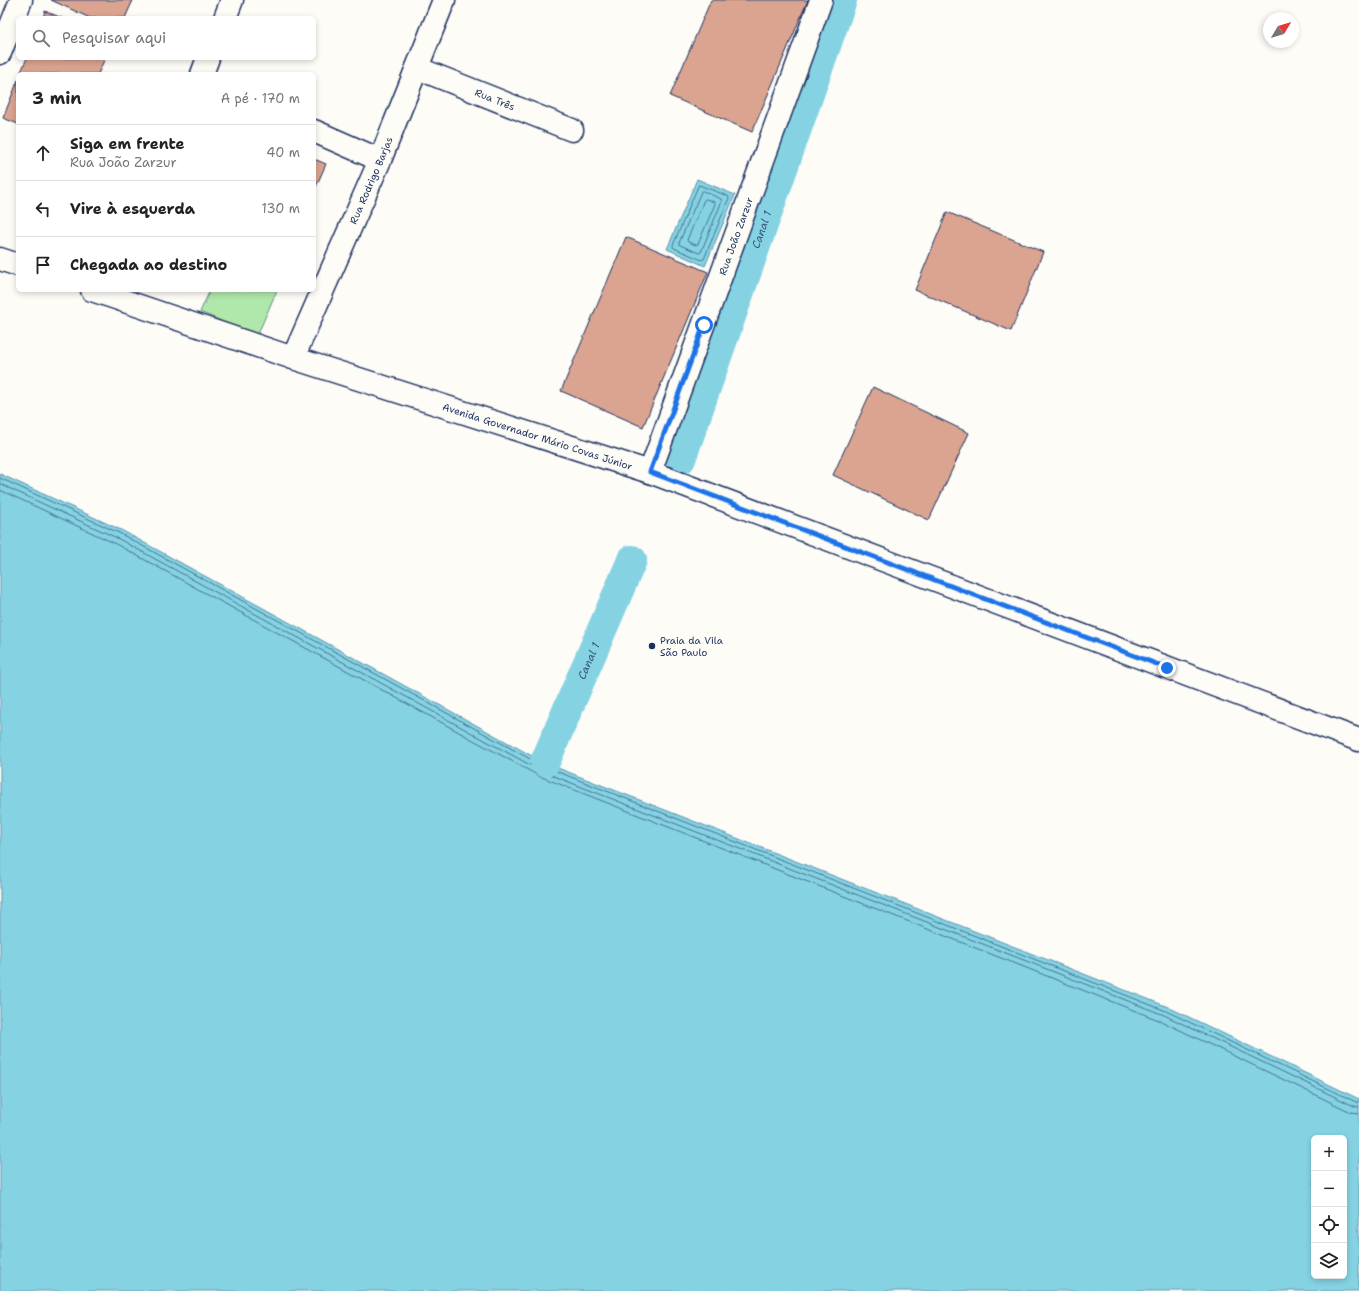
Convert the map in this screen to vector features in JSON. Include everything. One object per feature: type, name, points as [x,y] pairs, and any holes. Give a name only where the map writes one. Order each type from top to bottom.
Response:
[{"type":"street","points":[[0,54],[21,0]]},
{"type":"street","points":[[226,16],[232,0]]},
{"type":"street","name":"Rua Rodrigo Barjas","points":[[293,358],[380,160],[444,0]]},
{"type":"street","name":"Rua João Zarzur","points":[[650,472],[821,0]]},
{"type":"street","points":[[203,72],[207,60]]},
{"type":"street","name":"Rua Três","points":[[417,68],[572,130]]},
{"type":"street","points":[[316,132],[380,160]]},
{"type":"street","points":[[0,259],[16,264]]},
{"type":"street","name":"Avenida Governador Mário Covas Júnior","points":[[98,292],[293,358],[650,472],[1359,740]]},
{"type":"green space","points":[[209,292],[276,292],[257,336],[200,312]]},
{"type":"water","points":[[697,179],[735,195],[705,266],[667,249]]},
{"type":"water","points":[[0,474],[121,530],[545,763],[1168,1007],[1359,1099],[1359,1291],[0,1291]]},
{"type":"building","points":[[51,0],[133,0],[126,16],[86,16]]},
{"type":"building","points":[[711,0],[808,0],[752,132],[670,96]]},
{"type":"building","points":[[45,11],[57,16],[44,16]]},
{"type":"building","points":[[26,60],[104,60],[99,72],[21,72]]},
{"type":"building","points":[[16,85],[16,123],[3,118]]},
{"type":"building","points":[[316,160],[326,164],[316,186]]},
{"type":"building","points":[[947,212],[1043,252],[1011,331],[915,290]]},
{"type":"building","points":[[626,237],[708,272],[643,427],[561,391]]},
{"type":"building","points":[[873,387],[969,433],[929,520],[833,475]]},
{"type":"waterway","name":"Canal 1","points":[[681,459],[842,0]]},
{"type":"waterway","name":"Canal 1","points":[[545,762],[632,560]]},
{"type":"place","name":"Praia da Vila São Paulo","points":[[652,646]]},
{"type":"route","points":[[704,325],[650,472],[1167,668]]}]
